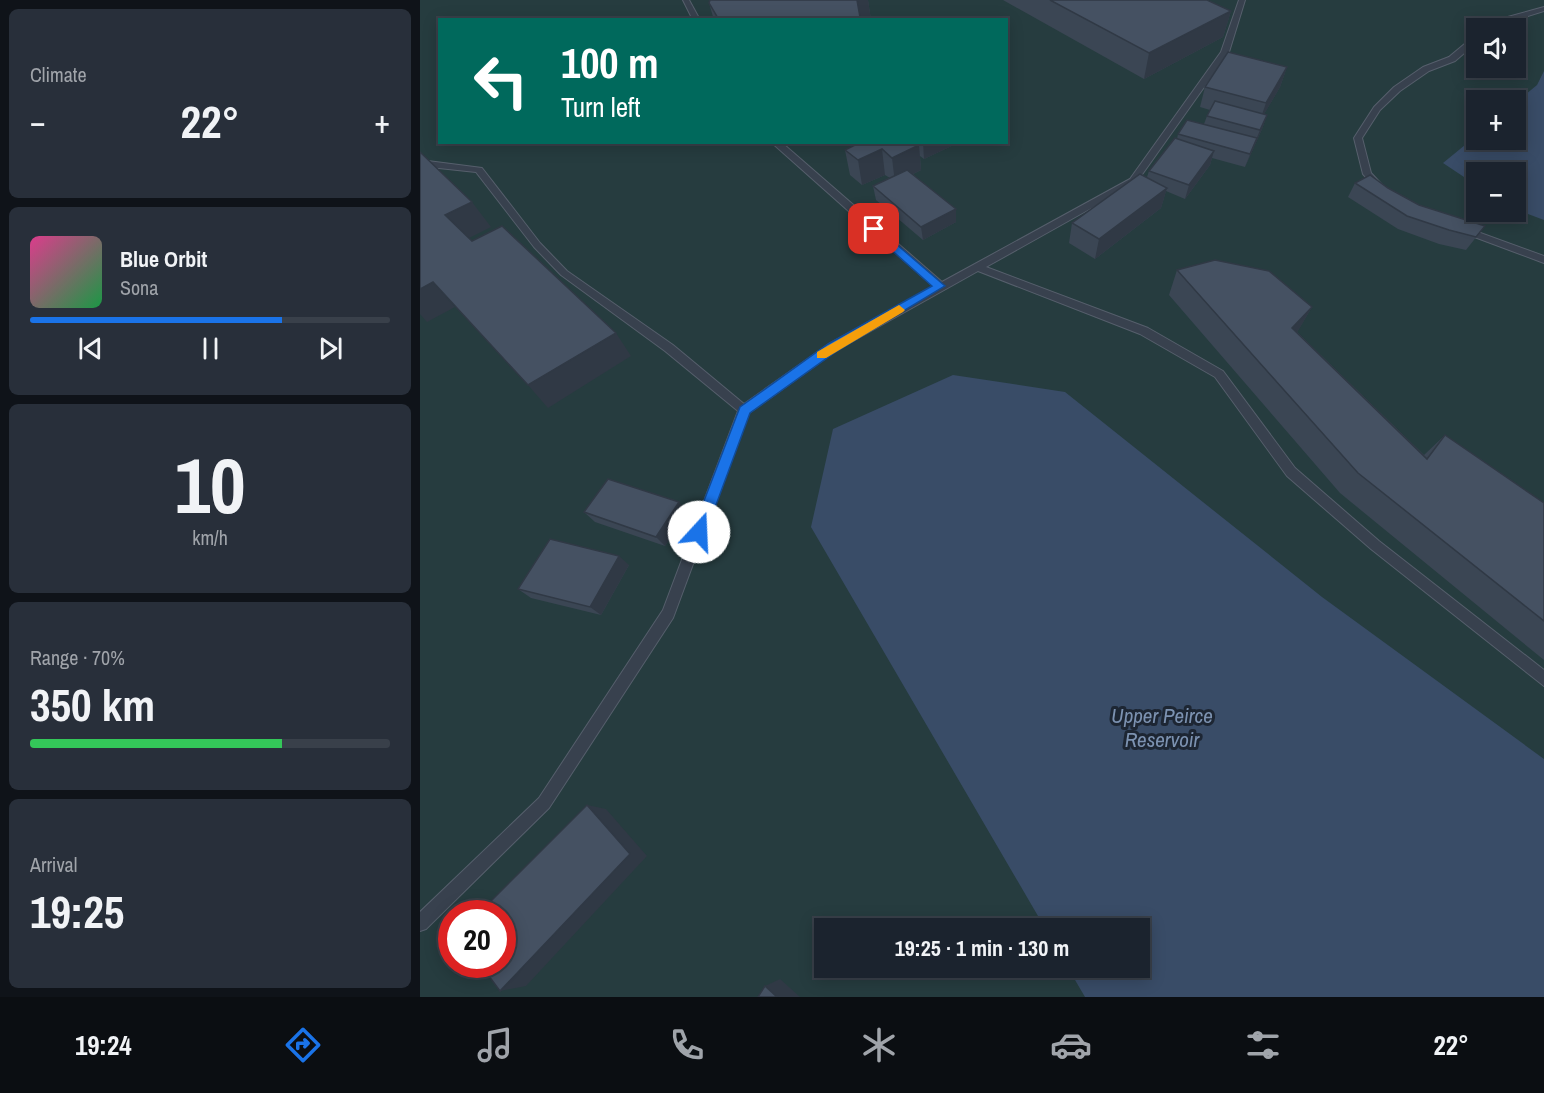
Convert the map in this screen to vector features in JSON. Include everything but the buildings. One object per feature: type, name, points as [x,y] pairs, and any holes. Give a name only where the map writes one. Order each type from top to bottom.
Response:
[{"type":"lane","points":[[686,0],[696,18]]},
{"type":"lane","points":[[420,922],[544,803],[668,614],[744,410],[832,347],[1133,181],[1225,52],[1242,0]]},
{"type":"lane","points":[[1513,18],[1544,9]]},
{"type":"lane","points":[[1386,193],[1367,174],[1358,138],[1377,109],[1397,89],[1426,69],[1452,59],[1466,47]]},
{"type":"lane","points":[[777,144],[940,286]]},
{"type":"lane","points":[[420,163],[479,170],[537,245],[564,273],[669,348],[744,410]]},
{"type":"lane","points":[[1452,225],[1544,260]]},
{"type":"lane","points":[[977,267],[1144,331],[1219,374],[1291,472],[1375,545],[1544,679]]},
{"type":"green space","points":[[420,0],[1544,0],[1544,997],[420,997]]},
{"type":"water","points":[[1544,71],[1544,220],[1526,213],[1526,162],[1466,162],[1466,178],[1443,163],[1466,144],[1466,150],[1526,150],[1526,94],[1537,85]]},
{"type":"water","name":"Upper Peirce Reservoir","points":[[953,375],[1065,392],[1322,597],[1544,759],[1544,997],[1085,997],[1074,978],[1150,978],[1150,918],[1039,918],[811,527],[833,429]]},
{"type":"slow traffic","points":[[822,355],[832,347],[899,310]]},
{"type":"route","points":[[699,532],[744,410],[832,347],[940,286],[874,229]]}]
